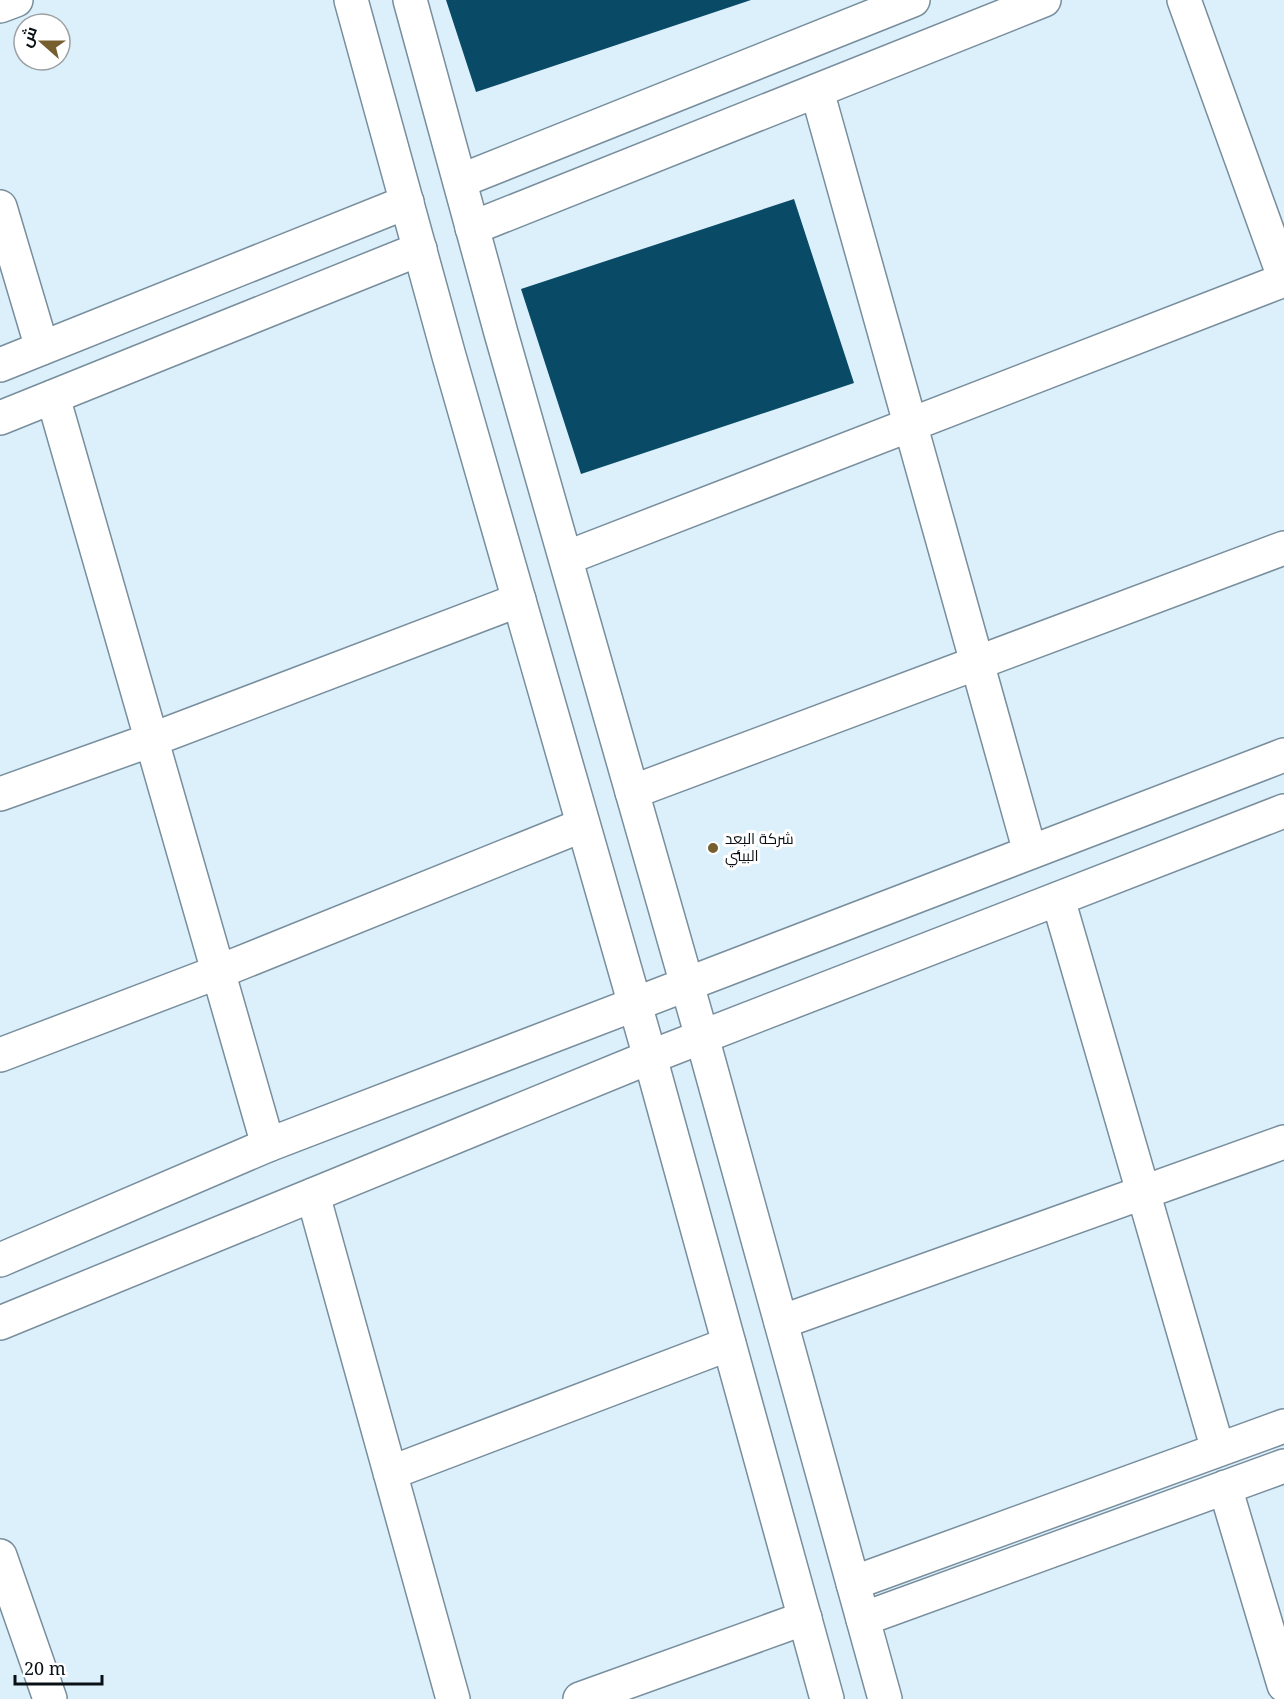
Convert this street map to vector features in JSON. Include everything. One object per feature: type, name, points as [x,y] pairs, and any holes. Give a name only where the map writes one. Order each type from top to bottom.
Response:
[{"type":"street","points":[[0,6],[16,0]]},
{"type":"street","points":[[351,0],[406,202],[650,1057],[827,1699]]},
{"type":"street","points":[[410,0],[472,228],[702,1037],[885,1699]]},
{"type":"street","points":[[460,181],[913,0]]},
{"type":"street","points":[[472,228],[1044,0]]},
{"type":"street","points":[[566,558],[1284,278],[1184,0]]},
{"type":"street","points":[[817,91],[1030,852]]},
{"type":"street","points":[[0,364],[406,202]]},
{"type":"street","points":[[0,207],[42,348]]},
{"type":"street","points":[[0,418],[420,249]]},
{"type":"street","points":[[52,397],[268,1145]]},
{"type":"street","points":[[632,792],[1284,548]]},
{"type":"street","points":[[0,794],[151,740],[519,600]]},
{"type":"street","points":[[0,1260],[268,1145],[1284,754]]},
{"type":"street","points":[[0,1323],[650,1057],[1284,811]]},
{"type":"street","points":[[0,1055],[218,972],[583,825]]},
{"type":"street","points":[[1058,899],[1218,1450]]},
{"type":"street","points":[[781,1322],[1284,1142]]},
{"type":"street","points":[[313,1195],[453,1699]]},
{"type":"street","points":[[390,1473],[729,1344]]},
{"type":"street","points":[[853,1583],[1284,1426]]},
{"type":"street","points":[[863,1619],[1284,1466]]},
{"type":"street","points":[[1225,1487],[1284,1685]]},
{"type":"street","points":[[0,1556],[50,1699]]},
{"type":"street","points":[[580,1699],[805,1618]]},
{"type":"building","points":[[446,0],[751,0],[476,92]]},
{"type":"building","points":[[794,199],[854,383],[581,474],[521,289]]},
{"type":"place","name":"ِشركة البعد البيئي","points":[[713,848]]}]
